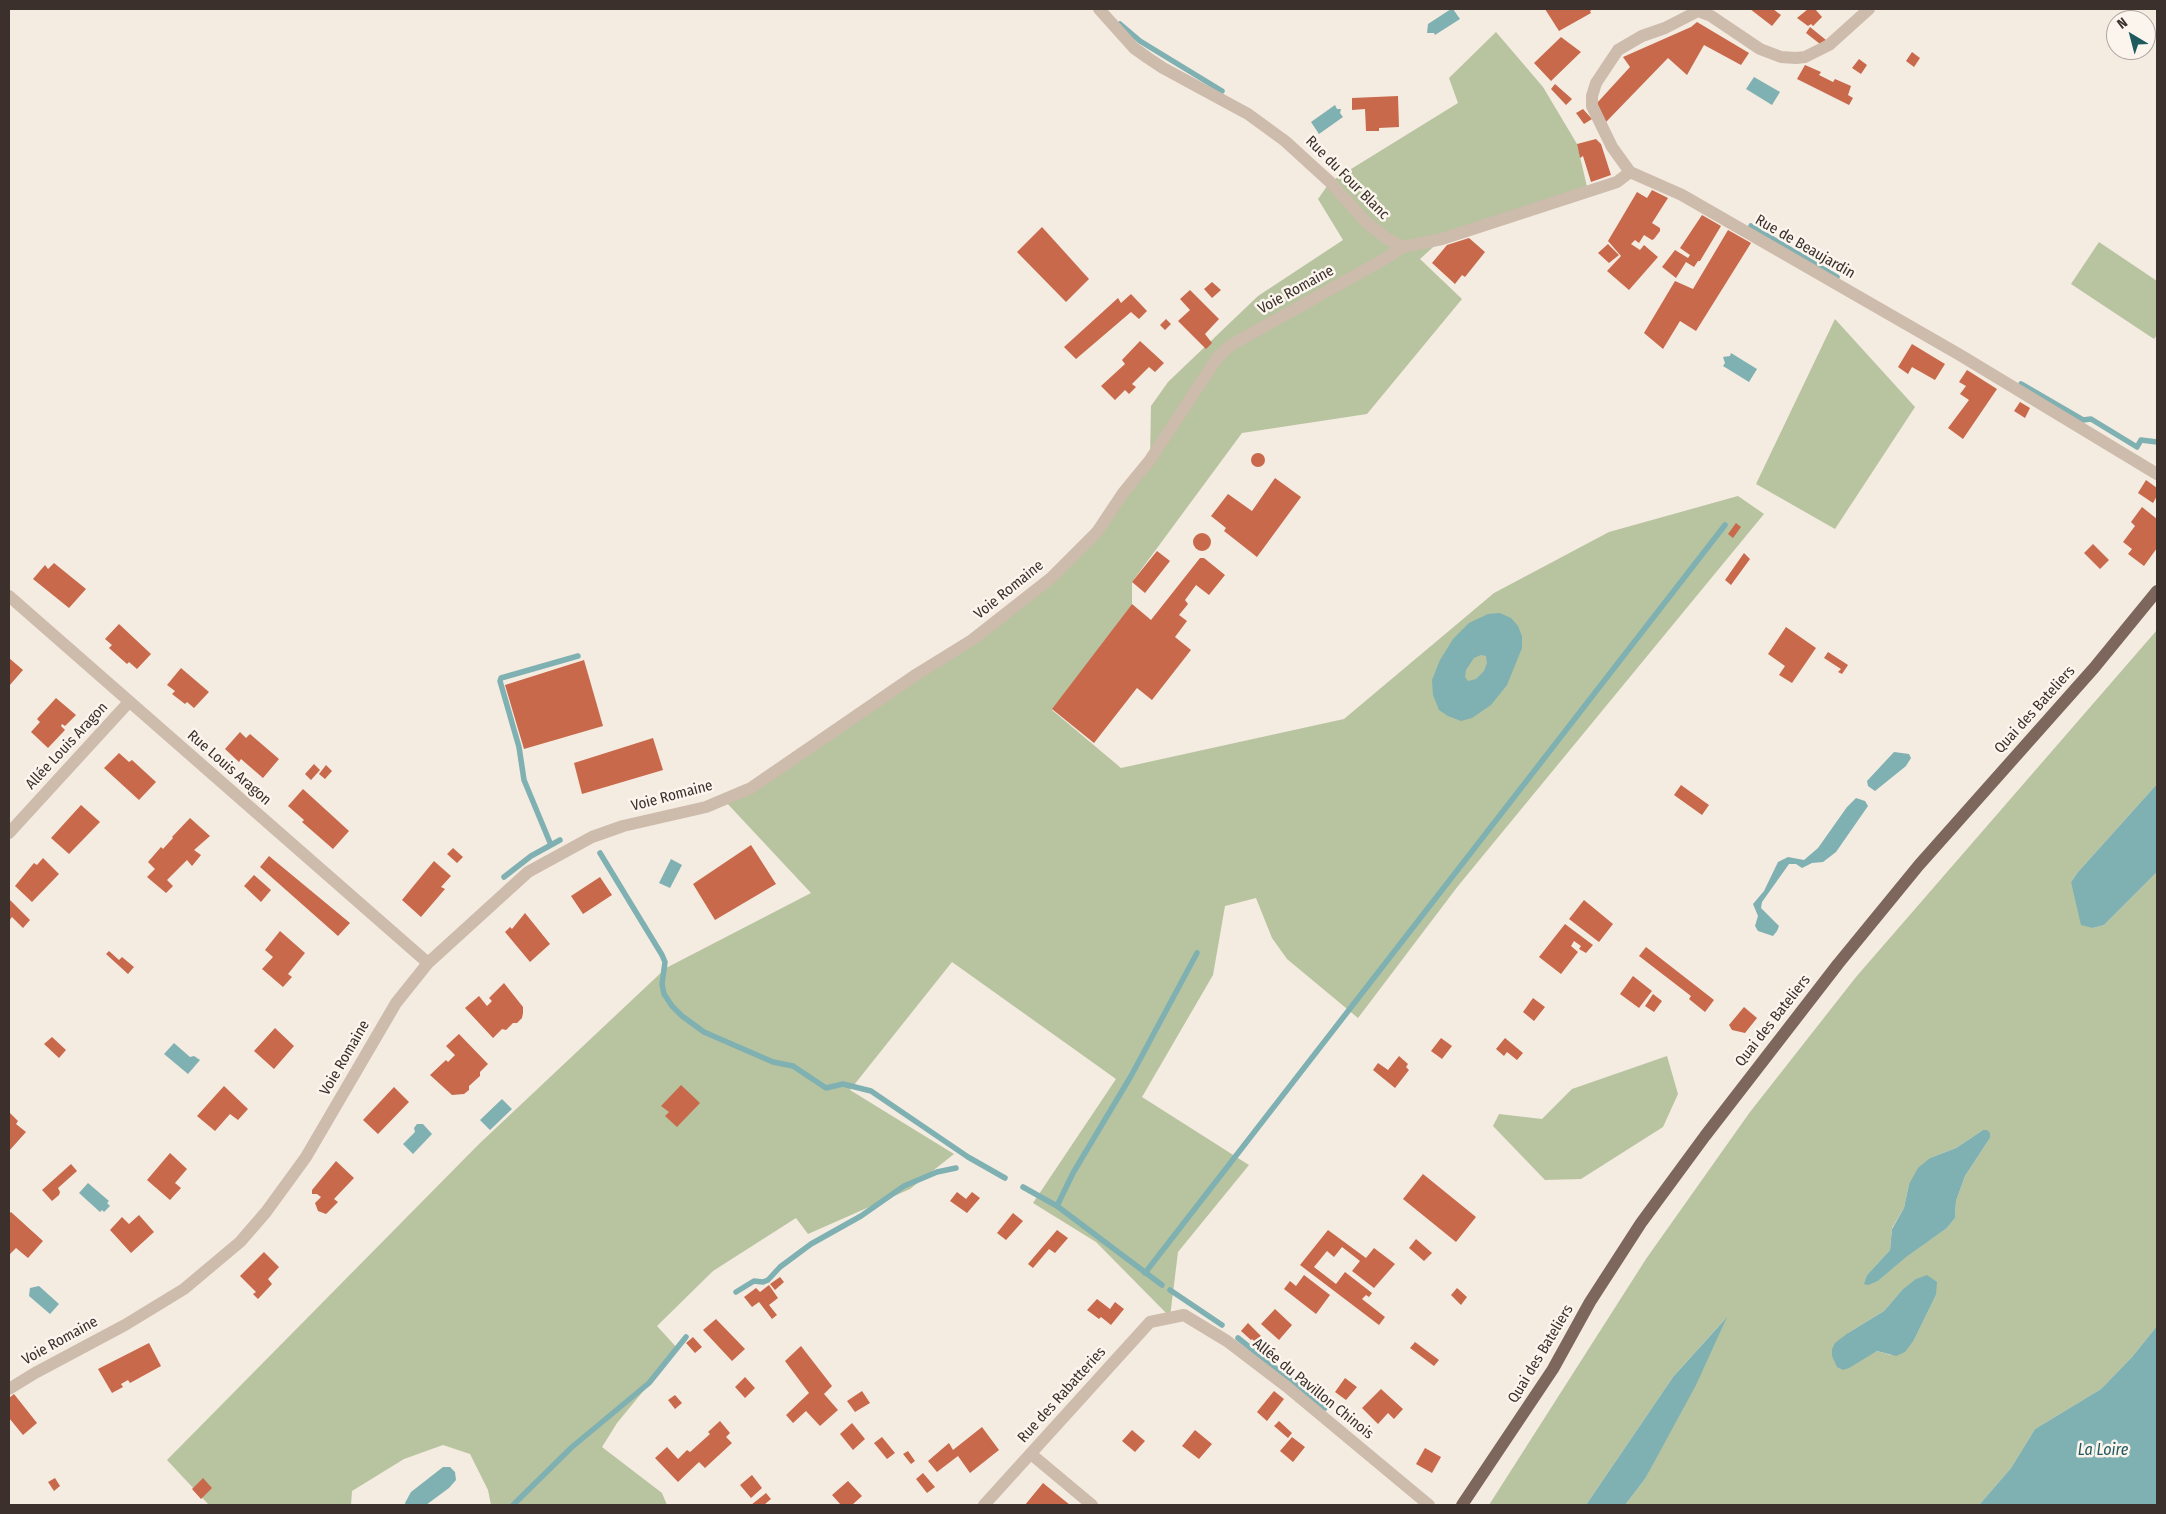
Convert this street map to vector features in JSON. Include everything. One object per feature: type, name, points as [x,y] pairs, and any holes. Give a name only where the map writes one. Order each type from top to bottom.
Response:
[{"type":"main road","name":"Quai des Bateliers","points":[[1462,1505],[1553,1369],[1590,1302],[1641,1223],[1710,1128],[1838,964],[1913,872],[2094,668],[2157,592]]},
{"type":"street","name":"Rue du Four Blanc","points":[[1099,9],[1134,48],[1148,58],[1248,114],[1285,141],[1325,177],[1366,222],[1402,248]]},
{"type":"street","points":[[1699,10],[1760,49],[1781,57],[1805,58],[1829,45],[1869,9]]},
{"type":"street","name":"Rue de Beaujardin","points":[[1699,10],[1665,28],[1642,36],[1618,50],[1596,83],[1592,96],[1592,106],[1612,147],[1630,172],[1691,200],[1960,355],[2157,474]]},
{"type":"street","points":[[1402,248],[1442,239],[1618,182],[1630,172]]},
{"type":"street","name":"Voie Romaine","points":[[9,1389],[125,1325],[184,1289],[240,1242],[266,1212],[306,1156],[392,1010],[428,963],[490,904],[528,872],[592,837],[623,826],[706,807],[751,788],[917,674],[972,640],[1051,578],[1097,532],[1123,493],[1150,460],[1217,358],[1231,345],[1402,248]]},
{"type":"street","name":"Rue Louis Aragon","points":[[9,596],[428,963]]},
{"type":"street","name":"Allée Louis Aragon","points":[[9,833],[129,702]]},
{"type":"street","name":"Allée du Pavillon Chinois","points":[[1170,1317],[1184,1315],[1227,1341],[1286,1386],[1429,1505]]},
{"type":"street","name":"Rue des Rabatteries","points":[[984,1505],[1150,1322],[1170,1317]]},
{"type":"street","points":[[1031,1454],[1092,1505]]},
{"type":"green space","points":[[1496,32],[1543,87],[1577,144],[1588,191],[1442,239],[1420,259],[1462,299],[1367,414],[1242,433],[1132,582],[1132,604],[1052,710],[1121,768],[1344,719],[1494,593],[1609,532],[1738,496],[1764,514],[1458,886],[1358,1018],[1287,959],[1272,938],[1256,898],[1225,906],[1213,975],[1142,1097],[1249,1165],[1178,1252],[1170,1317],[1096,1242],[1033,1203],[1116,1079],[952,962],[850,1090],[954,1154],[910,1189],[808,1234],[796,1218],[713,1271],[657,1326],[678,1349],[617,1423],[602,1447],[662,1493],[667,1505],[491,1505],[488,1490],[470,1454],[443,1445],[404,1459],[352,1491],[351,1505],[209,1505],[167,1460],[479,1144],[666,968],[811,893],[724,800],[751,788],[1051,578],[1150,460],[1151,406],[1168,382],[1258,296],[1343,240],[1318,199],[1330,182],[1458,103],[1449,78]]},
{"type":"green space","points":[[2099,242],[2157,281],[2157,335],[2154,339],[2071,284]]},
{"type":"green space","points":[[1835,319],[1915,407],[1835,529],[1756,484]]},
{"type":"green space","points":[[2157,630],[2157,784],[2071,882],[2093,928],[2104,925],[2157,872],[2157,1326],[2132,1357],[2101,1389],[2035,1429],[2011,1468],[1979,1505],[1625,1505],[1645,1479],[1725,1319],[1673,1377],[1586,1505],[1489,1505],[1646,1259],[1750,1112],[1856,977]],"holes":[[[1983,1130],[1990,1138],[1965,1176],[1956,1201],[1955,1218],[1947,1228],[1905,1257],[1878,1281],[1865,1284],[1867,1275],[1890,1250],[1892,1228],[1904,1208],[1909,1184],[1930,1158],[1956,1148]],[[1902,1290],[1936,1295],[1914,1340],[1891,1355],[1877,1351],[1870,1354],[1848,1333],[1884,1311]]]},
{"type":"green space","points":[[1667,1056],[1678,1094],[1663,1127],[1581,1179],[1545,1180],[1493,1126],[1499,1114],[1542,1119],[1572,1089]]},
{"type":"water","points":[[1451,9],[1460,19],[1435,35],[1434,33],[1427,33],[1428,24]]},
{"type":"water","points":[[1754,77],[1780,92],[1772,105],[1746,89]]},
{"type":"water","points":[[1335,105],[1337,109],[1341,109],[1340,113],[1343,117],[1319,134],[1311,122]]},
{"type":"water","points":[[1731,353],[1757,369],[1749,382],[1723,366],[1725,363],[1723,357],[1730,356]]},
{"type":"water","points":[[1500,613],[1511,618],[1518,626],[1522,636],[1522,648],[1507,685],[1491,705],[1472,718],[1461,721],[1439,710],[1433,695],[1432,680],[1440,660],[1453,639],[1469,623],[1488,614]],"holes":[[[1481,655],[1486,656],[1487,663],[1484,671],[1476,679],[1468,681],[1465,677],[1466,670],[1474,658]]]},
{"type":"water","points":[[1894,752],[1909,754],[1911,758],[1906,766],[1875,791],[1868,786],[1867,781]]},
{"type":"water","points":[[2157,784],[2157,872],[2104,925],[2093,928],[2081,925],[2071,882]]},
{"type":"water","points":[[1856,798],[1865,801],[1868,806],[1836,852],[1823,862],[1812,863],[1802,868],[1796,864],[1789,864],[1762,902],[1761,908],[1779,926],[1777,931],[1773,936],[1758,931],[1755,926],[1758,916],[1753,904],[1764,891],[1778,862],[1788,857],[1804,860],[1818,848],[1847,807]]},
{"type":"water","points":[[671,859],[682,865],[670,888],[659,883]]},
{"type":"water","points":[[174,1043],[190,1057],[194,1056],[200,1060],[188,1074],[164,1054]]},
{"type":"water","points":[[502,1099],[512,1109],[490,1130],[480,1120]]},
{"type":"water","points":[[417,1124],[423,1124],[432,1134],[413,1154],[403,1144],[415,1132],[414,1128]]},
{"type":"water","points":[[1983,1130],[1987,1130],[1990,1133],[1990,1138],[1965,1176],[1956,1201],[1955,1218],[1947,1228],[1906,1257],[1878,1281],[1868,1285],[1864,1284],[1867,1275],[1890,1250],[1892,1229],[1904,1208],[1909,1184],[1918,1168],[1930,1158],[1956,1148]]},
{"type":"water","points":[[88,1183],[109,1201],[107,1203],[110,1206],[104,1212],[102,1210],[100,1212],[79,1193]]},
{"type":"water","points":[[1927,1275],[1937,1282],[1936,1295],[1914,1340],[1905,1352],[1896,1356],[1877,1351],[1849,1368],[1843,1370],[1837,1367],[1832,1356],[1832,1349],[1835,1343],[1884,1311],[1902,1290],[1916,1279]]},
{"type":"water","points":[[39,1286],[59,1304],[50,1314],[29,1296],[30,1288]]},
{"type":"water","points":[[1727,1317],[1696,1385],[1645,1479],[1625,1505],[1586,1505],[1673,1377]]},
{"type":"water","name":"La Loire","points":[[2157,1326],[2157,1505],[1979,1505],[2011,1468],[2035,1429],[2101,1389],[2132,1357]]},
{"type":"water","points":[[443,1467],[450,1467],[455,1472],[456,1480],[449,1488],[426,1505],[406,1505],[405,1503],[411,1492]]},
{"type":"building","points":[[1545,9],[1593,9],[1590,11],[1591,13],[1559,31]]},
{"type":"building","points":[[1750,9],[1773,9],[1781,15],[1772,26]]},
{"type":"building","points":[[1808,9],[1815,9],[1822,17],[1813,26],[1811,24],[1808,26],[1797,18]]},
{"type":"building","points":[[1697,22],[1749,53],[1741,65],[1704,45],[1687,75],[1668,58],[1606,122],[1597,103],[1630,67],[1623,57],[1691,27]]},
{"type":"building","points":[[1810,27],[1826,40],[1820,44],[1806,33]]},
{"type":"building","points":[[1561,37],[1581,52],[1551,81],[1534,63]]},
{"type":"building","points":[[1912,52],[1920,58],[1914,67],[1906,61]]},
{"type":"building","points":[[1859,59],[1867,65],[1861,74],[1852,68]]},
{"type":"building","points":[[1805,65],[1821,72],[1819,75],[1833,82],[1835,79],[1851,86],[1848,95],[1853,98],[1849,105],[1797,79]]},
{"type":"building","points":[[1555,84],[1572,99],[1566,105],[1551,89]]},
{"type":"building","points":[[1398,96],[1399,127],[1379,128],[1379,131],[1366,131],[1365,109],[1352,110],[1352,98]]},
{"type":"building","points":[[1583,109],[1592,119],[1584,124],[1576,113]]},
{"type":"building","points":[[1596,139],[1601,144],[1611,175],[1591,182],[1583,156],[1580,158],[1577,144]]},
{"type":"building","points":[[1652,190],[1668,198],[1652,223],[1660,228],[1660,231],[1652,240],[1644,235],[1639,243],[1635,240],[1631,244],[1640,250],[1644,245],[1658,257],[1629,290],[1607,271],[1621,256],[1608,241],[1637,192],[1647,198]]},
{"type":"building","points":[[1702,215],[1721,226],[1700,261],[1694,267],[1686,262],[1676,278],[1662,267],[1675,250],[1688,258],[1690,255],[1680,248]]},
{"type":"building","points":[[1042,227],[1089,279],[1066,302],[1017,252]]},
{"type":"building","points":[[1728,230],[1751,243],[1696,331],[1680,321],[1663,349],[1644,333],[1675,281],[1693,289]]},
{"type":"building","points":[[1469,238],[1485,252],[1465,277],[1462,275],[1455,284],[1432,263],[1447,245]]},
{"type":"building","points":[[1608,244],[1619,255],[1609,263],[1598,253]]},
{"type":"building","points":[[1212,282],[1221,290],[1212,298],[1204,289]]},
{"type":"building","points":[[1190,290],[1219,319],[1205,334],[1212,343],[1206,349],[1178,321],[1190,310],[1180,299]]},
{"type":"building","points":[[1131,294],[1147,311],[1139,319],[1131,312],[1076,359],[1064,347],[1118,298],[1121,303]]},
{"type":"building","points":[[1166,319],[1171,324],[1165,330],[1160,325]]},
{"type":"building","points":[[1140,341],[1164,363],[1155,372],[1149,367],[1132,384],[1136,387],[1129,394],[1125,390],[1115,400],[1101,386],[1125,364],[1122,360]]},
{"type":"building","points":[[1912,344],[1945,364],[1935,380],[1912,367],[1908,374],[1898,367]]},
{"type":"building","points":[[1967,370],[1997,389],[1963,439],[1948,428],[1969,400],[1960,394],[1966,386],[1959,382]]},
{"type":"building","points":[[2020,402],[2030,408],[2025,418],[2014,411]]},
{"type":"building","points":[[1258,453],[1263,455],[1265,460],[1263,465],[1258,467],[1253,465],[1251,460],[1253,455]]},
{"type":"building","points":[[1275,478],[1301,497],[1257,557],[1224,531],[1226,528],[1211,516],[1228,494],[1252,511]]},
{"type":"building","points":[[2146,480],[2157,488],[2157,496],[2153,503],[2138,493]]},
{"type":"building","points":[[2142,507],[2157,519],[2157,548],[2144,566],[2128,554],[2132,549],[2123,542],[2135,526],[2131,522]]},
{"type":"building","points":[[1736,523],[1741,527],[1733,538],[1728,534]]},
{"type":"building","points":[[1202,533],[1208,536],[1211,542],[1208,548],[1202,551],[1196,548],[1193,542],[1196,536]]},
{"type":"building","points":[[2093,544],[2109,560],[2100,569],[2084,553]]},
{"type":"building","points":[[1157,551],[1170,561],[1145,593],[1132,582]]},
{"type":"building","points":[[1744,553],[1750,559],[1731,585],[1725,580]]},
{"type":"building","points":[[1200,558],[1204,558],[1225,575],[1209,595],[1196,585],[1185,600],[1188,604],[1179,615],[1187,621],[1175,637],[1191,650],[1152,700],[1137,688],[1094,743],[1052,709],[1132,604],[1151,620]]},
{"type":"building","points":[[54,563],[86,589],[69,608],[33,579],[45,565],[48,569]]},
{"type":"building","points":[[119,624],[151,654],[137,669],[129,662],[127,664],[109,648],[112,645],[105,639]]},
{"type":"building","points":[[1786,627],[1816,648],[1792,683],[1779,675],[1785,666],[1768,654]]},
{"type":"building","points":[[1828,652],[1848,665],[1842,674],[1838,672],[1841,669],[1824,658]]},
{"type":"building","points":[[9,658],[23,670],[9,686]]},
{"type":"building","points":[[584,660],[603,726],[524,749],[505,685]]},
{"type":"building","points":[[181,668],[209,692],[194,708],[172,694],[175,691],[167,685]]},
{"type":"building","points":[[56,698],[76,715],[65,726],[62,724],[61,726],[65,730],[48,748],[31,732],[40,722],[37,719]]},
{"type":"building","points":[[240,732],[246,738],[250,734],[279,759],[263,778],[241,759],[239,762],[225,749]]},
{"type":"building","points":[[653,738],[663,770],[582,794],[574,763]]},
{"type":"building","points":[[119,753],[129,762],[132,760],[156,782],[139,800],[104,768]]},
{"type":"building","points":[[314,764],[320,770],[311,780],[305,774]]},
{"type":"building","points":[[326,765],[332,771],[325,779],[319,774]]},
{"type":"building","points":[[1681,785],[1709,805],[1702,815],[1674,795]]},
{"type":"building","points":[[303,789],[349,831],[333,849],[302,822],[304,820],[288,806]]},
{"type":"building","points":[[81,805],[100,822],[69,854],[51,838]]},
{"type":"building","points":[[190,818],[210,836],[194,850],[201,855],[192,866],[187,860],[167,880],[173,886],[166,893],[147,877],[155,869],[148,862],[161,847],[163,849]]},
{"type":"building","points":[[751,845],[776,884],[715,920],[693,884]]},
{"type":"building","points":[[453,848],[463,857],[457,863],[447,854]]},
{"type":"building","points":[[269,856],[350,923],[338,936],[260,867]]},
{"type":"building","points":[[43,858],[59,874],[32,902],[15,886],[34,863],[37,865]]},
{"type":"building","points":[[434,861],[451,876],[441,887],[445,889],[421,917],[402,900]]},
{"type":"building","points":[[254,875],[271,890],[261,902],[244,886]]},
{"type":"building","points":[[600,877],[612,895],[583,914],[571,896]]},
{"type":"building","points":[[9,899],[30,920],[23,928],[12,917],[9,921]]},
{"type":"building","points":[[1584,900],[1613,924],[1599,942],[1569,919]]},
{"type":"building","points":[[525,913],[550,944],[530,962],[505,932],[510,927],[512,929]]},
{"type":"building","points":[[1565,924],[1593,945],[1586,953],[1579,949],[1581,946],[1574,941],[1571,946],[1578,952],[1561,974],[1539,957]]},
{"type":"building","points":[[280,931],[305,953],[288,974],[292,977],[283,987],[262,969],[273,957],[265,950]]},
{"type":"building","points":[[1646,947],[1714,1000],[1705,1012],[1689,999],[1691,996],[1639,956]]},
{"type":"building","points":[[109,951],[119,960],[122,957],[134,967],[128,974],[106,954]]},
{"type":"building","points":[[1633,976],[1652,991],[1639,1008],[1620,994]]},
{"type":"building","points":[[504,983],[523,1007],[522,1018],[506,1030],[502,1029],[493,1038],[465,1008],[479,996],[487,1006],[492,1001],[489,998]]},
{"type":"building","points":[[1653,994],[1662,1001],[1654,1012],[1645,1006]]},
{"type":"building","points":[[1533,998],[1545,1007],[1534,1021],[1523,1012]]},
{"type":"building","points":[[1744,1007],[1757,1018],[1745,1033],[1732,1030],[1729,1025]]},
{"type":"building","points":[[275,1028],[294,1046],[274,1069],[254,1051]]},
{"type":"building","points":[[459,1034],[488,1064],[480,1072],[480,1076],[469,1086],[469,1090],[464,1094],[452,1095],[430,1075],[446,1060],[448,1062],[455,1055],[446,1046]]},
{"type":"building","points":[[52,1037],[66,1050],[59,1058],[44,1044]]},
{"type":"building","points":[[1441,1038],[1452,1046],[1442,1059],[1431,1051]]},
{"type":"building","points":[[1505,1038],[1523,1053],[1517,1060],[1507,1052],[1504,1056],[1496,1049]]},
{"type":"building","points":[[1399,1056],[1408,1064],[1406,1067],[1409,1070],[1395,1088],[1373,1070],[1378,1063],[1388,1070]]},
{"type":"building","points":[[681,1085],[700,1103],[677,1127],[665,1116],[669,1112],[661,1106]]},
{"type":"building","points":[[224,1086],[248,1109],[238,1120],[230,1114],[215,1131],[197,1116]]},
{"type":"building","points":[[394,1087],[409,1102],[378,1134],[363,1120]]},
{"type":"building","points":[[9,1112],[18,1121],[16,1124],[26,1132],[9,1151]]},
{"type":"building","points":[[170,1153],[187,1169],[175,1183],[181,1188],[170,1200],[147,1180]]},
{"type":"building","points":[[336,1161],[354,1178],[334,1199],[338,1202],[326,1214],[318,1211],[315,1203],[321,1197],[317,1194],[312,1194],[312,1190]]},
{"type":"building","points":[[71,1164],[77,1171],[58,1188],[59,1195],[52,1201],[42,1190]]},
{"type":"building","points":[[1423,1174],[1476,1217],[1456,1242],[1403,1199]]},
{"type":"building","points":[[957,1192],[966,1199],[972,1192],[980,1198],[967,1213],[950,1201]]},
{"type":"building","points":[[11,1212],[43,1241],[28,1258],[16,1248],[9,1255],[9,1214]]},
{"type":"building","points":[[1013,1213],[1023,1221],[1006,1240],[997,1233]]},
{"type":"building","points":[[139,1215],[154,1232],[131,1253],[110,1230],[122,1217],[129,1224]]},
{"type":"building","points":[[1057,1230],[1068,1238],[1055,1253],[1049,1249],[1033,1268],[1028,1264]]},
{"type":"building","points":[[1328,1230],[1366,1258],[1374,1248],[1395,1264],[1374,1288],[1352,1271],[1360,1261],[1342,1247],[1334,1257],[1327,1251],[1314,1267],[1336,1284],[1345,1272],[1372,1293],[1369,1297],[1366,1295],[1362,1299],[1385,1317],[1379,1325],[1300,1265]]},
{"type":"building","points":[[1416,1239],[1432,1253],[1424,1261],[1409,1248]]},
{"type":"building","points":[[264,1252],[279,1267],[268,1279],[272,1284],[258,1299],[253,1294],[256,1292],[240,1276]]},
{"type":"building","points":[[1304,1275],[1330,1295],[1316,1314],[1284,1289],[1290,1281],[1296,1286]]},
{"type":"building","points":[[780,1277],[784,1282],[775,1290],[770,1284]]},
{"type":"building","points":[[769,1285],[778,1298],[769,1305],[777,1315],[772,1319],[759,1302],[752,1307],[744,1297],[756,1288],[760,1292]]},
{"type":"building","points":[[1457,1288],[1467,1297],[1461,1305],[1451,1295]]},
{"type":"building","points":[[1097,1299],[1110,1309],[1115,1302],[1124,1309],[1111,1325],[1087,1310]]},
{"type":"building","points":[[1275,1309],[1292,1325],[1279,1340],[1261,1324]]},
{"type":"building","points":[[716,1319],[745,1349],[732,1361],[703,1330]]},
{"type":"building","points":[[1248,1323],[1261,1336],[1259,1342],[1251,1340],[1241,1331]]},
{"type":"building","points":[[693,1337],[702,1347],[695,1353],[686,1343]]},
{"type":"building","points":[[1415,1342],[1439,1360],[1434,1366],[1410,1348]]},
{"type":"building","points":[[149,1343],[161,1366],[130,1383],[128,1380],[121,1384],[123,1387],[112,1393],[98,1369]]},
{"type":"building","points":[[801,1346],[832,1386],[824,1394],[838,1410],[820,1426],[806,1411],[793,1423],[786,1415],[809,1393],[785,1361]]},
{"type":"building","points":[[745,1377],[755,1388],[745,1398],[735,1387]]},
{"type":"building","points":[[1345,1378],[1357,1387],[1346,1400],[1335,1392]]},
{"type":"building","points":[[1381,1389],[1403,1409],[1394,1419],[1388,1413],[1378,1424],[1362,1408]]},
{"type":"building","points":[[862,1391],[870,1403],[855,1412],[847,1401]]},
{"type":"building","points":[[1274,1391],[1284,1399],[1267,1421],[1257,1412]]},
{"type":"building","points":[[14,1394],[37,1423],[23,1435],[9,1418],[9,1398]]},
{"type":"building","points":[[675,1395],[682,1403],[675,1409],[668,1400]]},
{"type":"building","points":[[720,1421],[730,1433],[726,1437],[732,1443],[705,1468],[699,1462],[678,1482],[655,1458],[667,1447],[678,1459],[687,1450],[690,1452],[710,1434],[708,1432]]},
{"type":"building","points":[[1279,1421],[1292,1433],[1288,1438],[1274,1426]]},
{"type":"building","points":[[852,1423],[865,1439],[853,1450],[840,1434]]},
{"type":"building","points":[[982,1427],[999,1450],[970,1473],[958,1456],[937,1472],[928,1461],[949,1443],[953,1450]]},
{"type":"building","points":[[1132,1430],[1145,1441],[1135,1452],[1122,1441]]},
{"type":"building","points":[[1195,1430],[1212,1444],[1199,1459],[1182,1446]]},
{"type":"building","points":[[882,1437],[895,1453],[887,1459],[874,1443]]},
{"type":"building","points":[[1292,1437],[1305,1447],[1293,1462],[1280,1451]]},
{"type":"building","points":[[1425,1448],[1441,1457],[1432,1473],[1416,1464]]},
{"type":"building","points":[[908,1451],[915,1461],[911,1464],[903,1454]]},
{"type":"building","points":[[923,1473],[935,1487],[927,1493],[916,1479]]},
{"type":"building","points":[[752,1475],[762,1488],[751,1498],[740,1485]]},
{"type":"building","points":[[55,1478],[60,1486],[54,1491],[48,1482]]},
{"type":"building","points":[[203,1478],[212,1488],[201,1499],[192,1489]]},
{"type":"building","points":[[848,1481],[862,1496],[852,1505],[841,1505],[832,1495]]},
{"type":"building","points":[[1043,1483],[1070,1505],[1025,1505]]},
{"type":"building","points":[[766,1493],[771,1499],[764,1505],[751,1505]]},
{"type":"waterway","points":[[1120,24],[1140,41],[1222,91]]},
{"type":"waterway","points":[[1751,226],[1837,277]]},
{"type":"waterway","points":[[2021,384],[2083,420],[2091,419],[2137,447],[2141,440],[2157,442]]},
{"type":"waterway","points":[[1145,1273],[1725,525]]},
{"type":"waterway","points":[[560,840],[551,845],[524,780],[519,747],[500,681],[501,678],[578,656]]},
{"type":"waterway","points":[[504,877],[531,856],[551,845]]},
{"type":"waterway","points":[[600,853],[662,955],[665,962],[662,984],[664,994],[682,1016],[704,1032],[773,1062],[793,1066],[826,1088],[843,1084],[871,1091],[968,1157],[1005,1178]]},
{"type":"waterway","points":[[1023,1187],[1057,1206],[1073,1173],[1131,1076],[1197,953]]},
{"type":"waterway","points":[[736,1292],[754,1281],[763,1282],[768,1280],[780,1267],[811,1244],[861,1216],[904,1186],[937,1172],[956,1168]]},
{"type":"waterway","points":[[1057,1206],[1162,1285]]},
{"type":"waterway","points":[[1170,1290],[1222,1325]]},
{"type":"waterway","points":[[513,1505],[572,1447],[649,1383],[686,1337]]},
{"type":"waterway","points":[[1238,1338],[1325,1408]]}]
